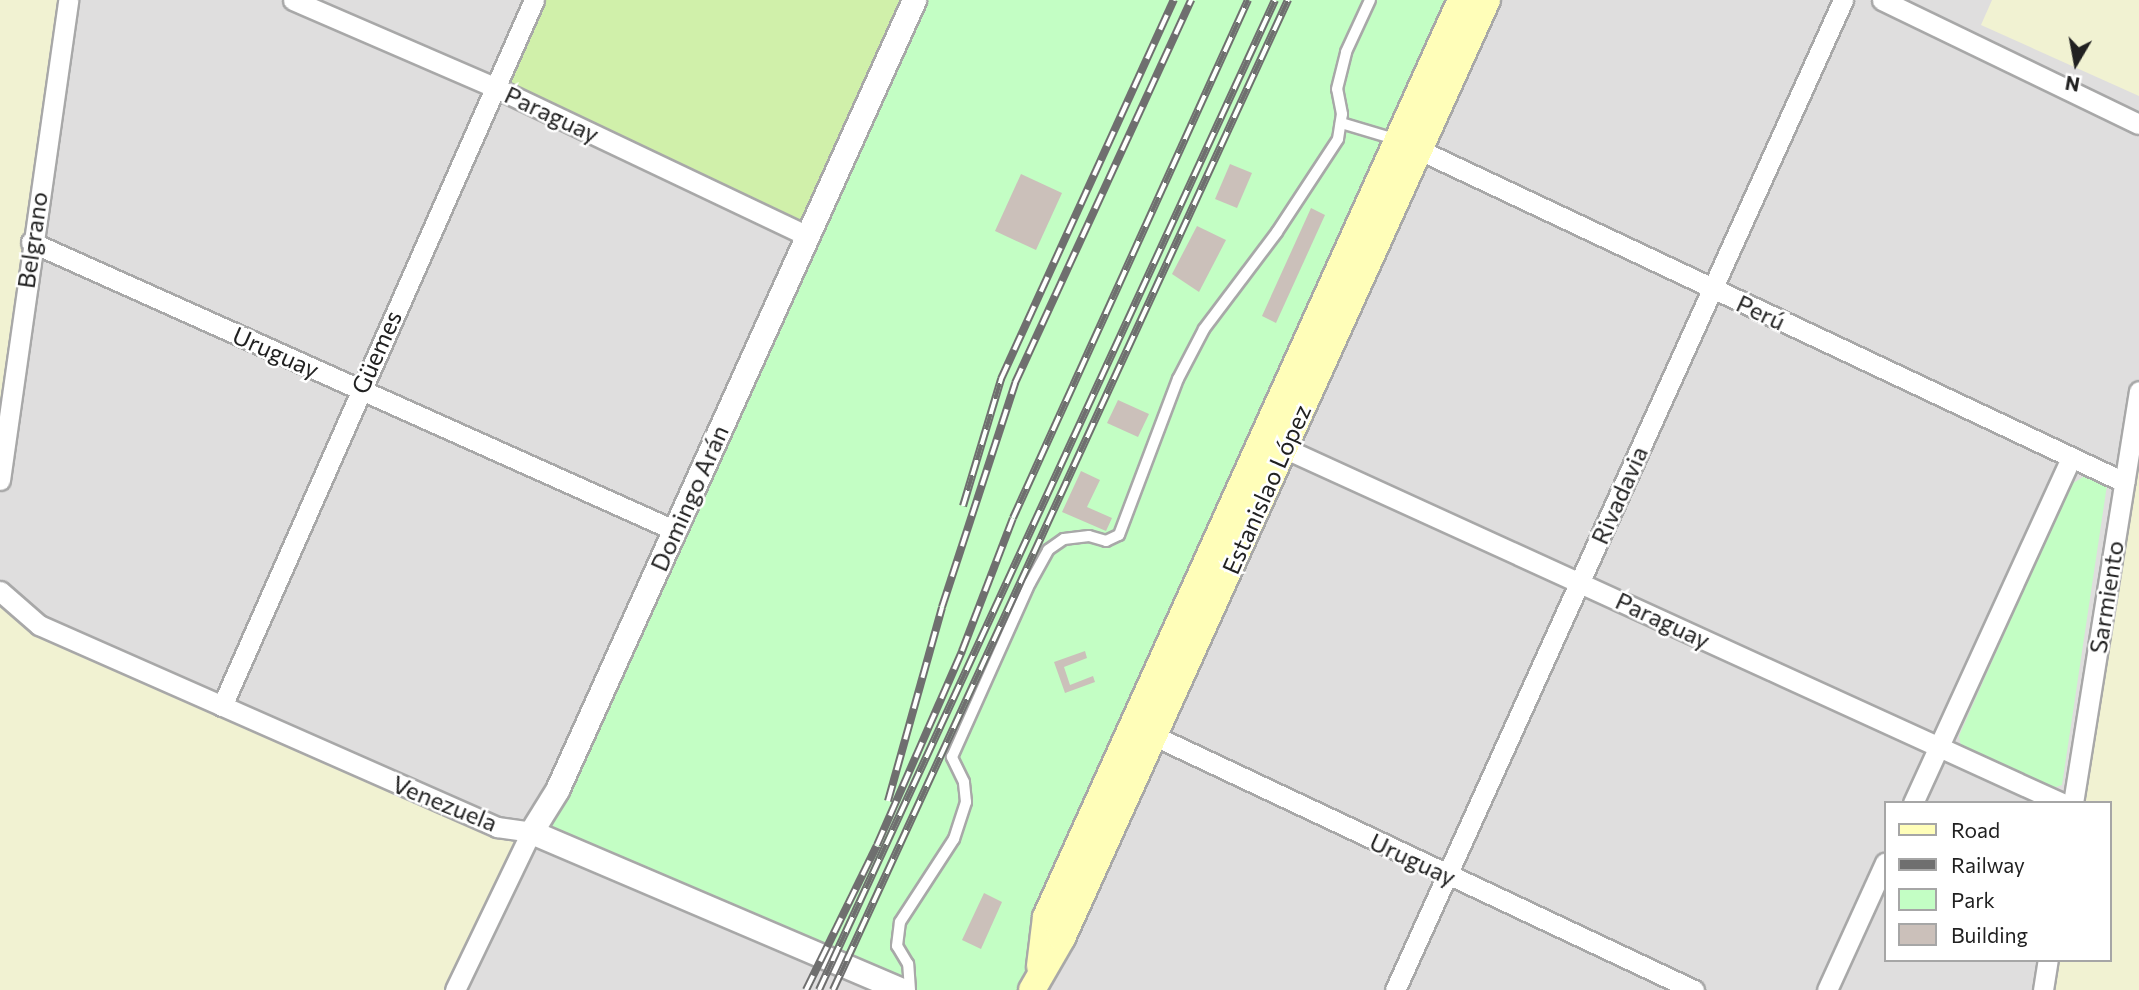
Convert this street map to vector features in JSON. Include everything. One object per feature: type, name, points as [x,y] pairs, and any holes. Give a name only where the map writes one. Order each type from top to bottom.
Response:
[{"type":"main road","name":"Estanislao López","points":[[1409,145],[1461,0]]},
{"type":"main road","name":"Estanislao López","points":[[1035,982],[1062,938],[1143,731],[1409,145],[1487,0]]},
{"type":"street","name":"Belgrano","points":[[0,480],[31,242],[68,0]]},
{"type":"street","name":"Paraguay","points":[[293,0],[494,87],[808,236]]},
{"type":"street","name":"Güemes","points":[[222,706],[359,389],[534,0]]},
{"type":"street","name":"Domingo Arán","points":[[455,990],[531,832],[557,790],[914,0]]},
{"type":"street","name":"Rivadavia","points":[[1395,990],[1843,0]]},
{"type":"street","points":[[1882,0],[2139,124]]},
{"type":"street","name":"Perú","points":[[1409,145],[2124,482]]},
{"type":"street","name":"Uruguay","points":[[31,242],[674,530]]},
{"type":"street","name":"Sarmiento","points":[[2073,801],[2139,391]]},
{"type":"street","name":"Paraguay","points":[[1274,443],[2058,801]]},
{"type":"street","points":[[1914,801],[2071,458]]},
{"type":"street","name":"Venezuela","points":[[1,597],[39,625],[496,827],[531,832],[902,990]]},
{"type":"street","name":"Uruguay","points":[[1143,731],[1694,990]]},
{"type":"street","points":[[1827,990],[1884,865]]},
{"type":"street","points":[[2043,990],[2048,962]]},
{"type":"lane","points":[[910,990],[908,964],[897,946],[900,922],[954,839],[966,802],[953,757],[1030,583],[1048,550],[1064,540],[1089,536],[1107,541],[1119,535],[1178,379],[1204,329],[1326,161],[1340,123],[1337,89],[1346,52],[1370,0]]},
{"type":"lane","points":[[1340,123],[1409,145]]},
{"type":"shaded area","points":[[68,0],[2139,0],[2139,391],[2073,801],[1884,801],[1884,962],[2048,962],[2043,990],[455,990],[0,591],[0,480]]},
{"type":"green space","points":[[0,0],[68,0],[0,480]]},
{"type":"green space","points":[[534,0],[914,0],[808,236],[494,87]]},
{"type":"green space","points":[[914,0],[1461,0],[1032,990],[902,990],[531,832]]},
{"type":"green space","points":[[1992,0],[2139,0],[2139,96],[1981,25]]},
{"type":"green space","points":[[2139,391],[2139,990],[2043,990],[2048,962],[2111,962],[2111,801],[2073,801]]},
{"type":"green space","points":[[2088,474],[2107,485],[2062,785],[2053,788],[1970,751],[1961,746],[1959,736],[2070,485]]},
{"type":"green space","points":[[0,591],[39,625],[531,832],[455,990],[0,990]]},
{"type":"building","points":[[1230,164],[1252,173],[1237,208],[1215,199]]},
{"type":"building","points":[[1021,174],[1062,193],[1036,250],[995,231]]},
{"type":"building","points":[[1311,208],[1325,215],[1276,323],[1262,316]]},
{"type":"building","points":[[1197,226],[1226,240],[1199,292],[1172,274]]},
{"type":"building","points":[[1118,400],[1149,414],[1138,437],[1107,423]]},
{"type":"building","points":[[1081,471],[1100,480],[1087,507],[1112,518],[1106,531],[1062,512]]},
{"type":"building","points":[[1085,651],[1087,658],[1064,667],[1070,685],[1093,676],[1095,682],[1065,693],[1054,662]]},
{"type":"building","points":[[984,893],[1002,902],[981,949],[962,940]]},
{"type":"railway","points":[[963,506],[1001,379],[1174,0]]},
{"type":"railway","points":[[888,801],[942,607],[1015,383],[1191,0]]},
{"type":"railway","points":[[806,990],[877,845],[962,651],[1013,518],[1248,0]]},
{"type":"railway","points":[[819,990],[1275,0]]},
{"type":"railway","points":[[833,990],[1288,0]]}]
